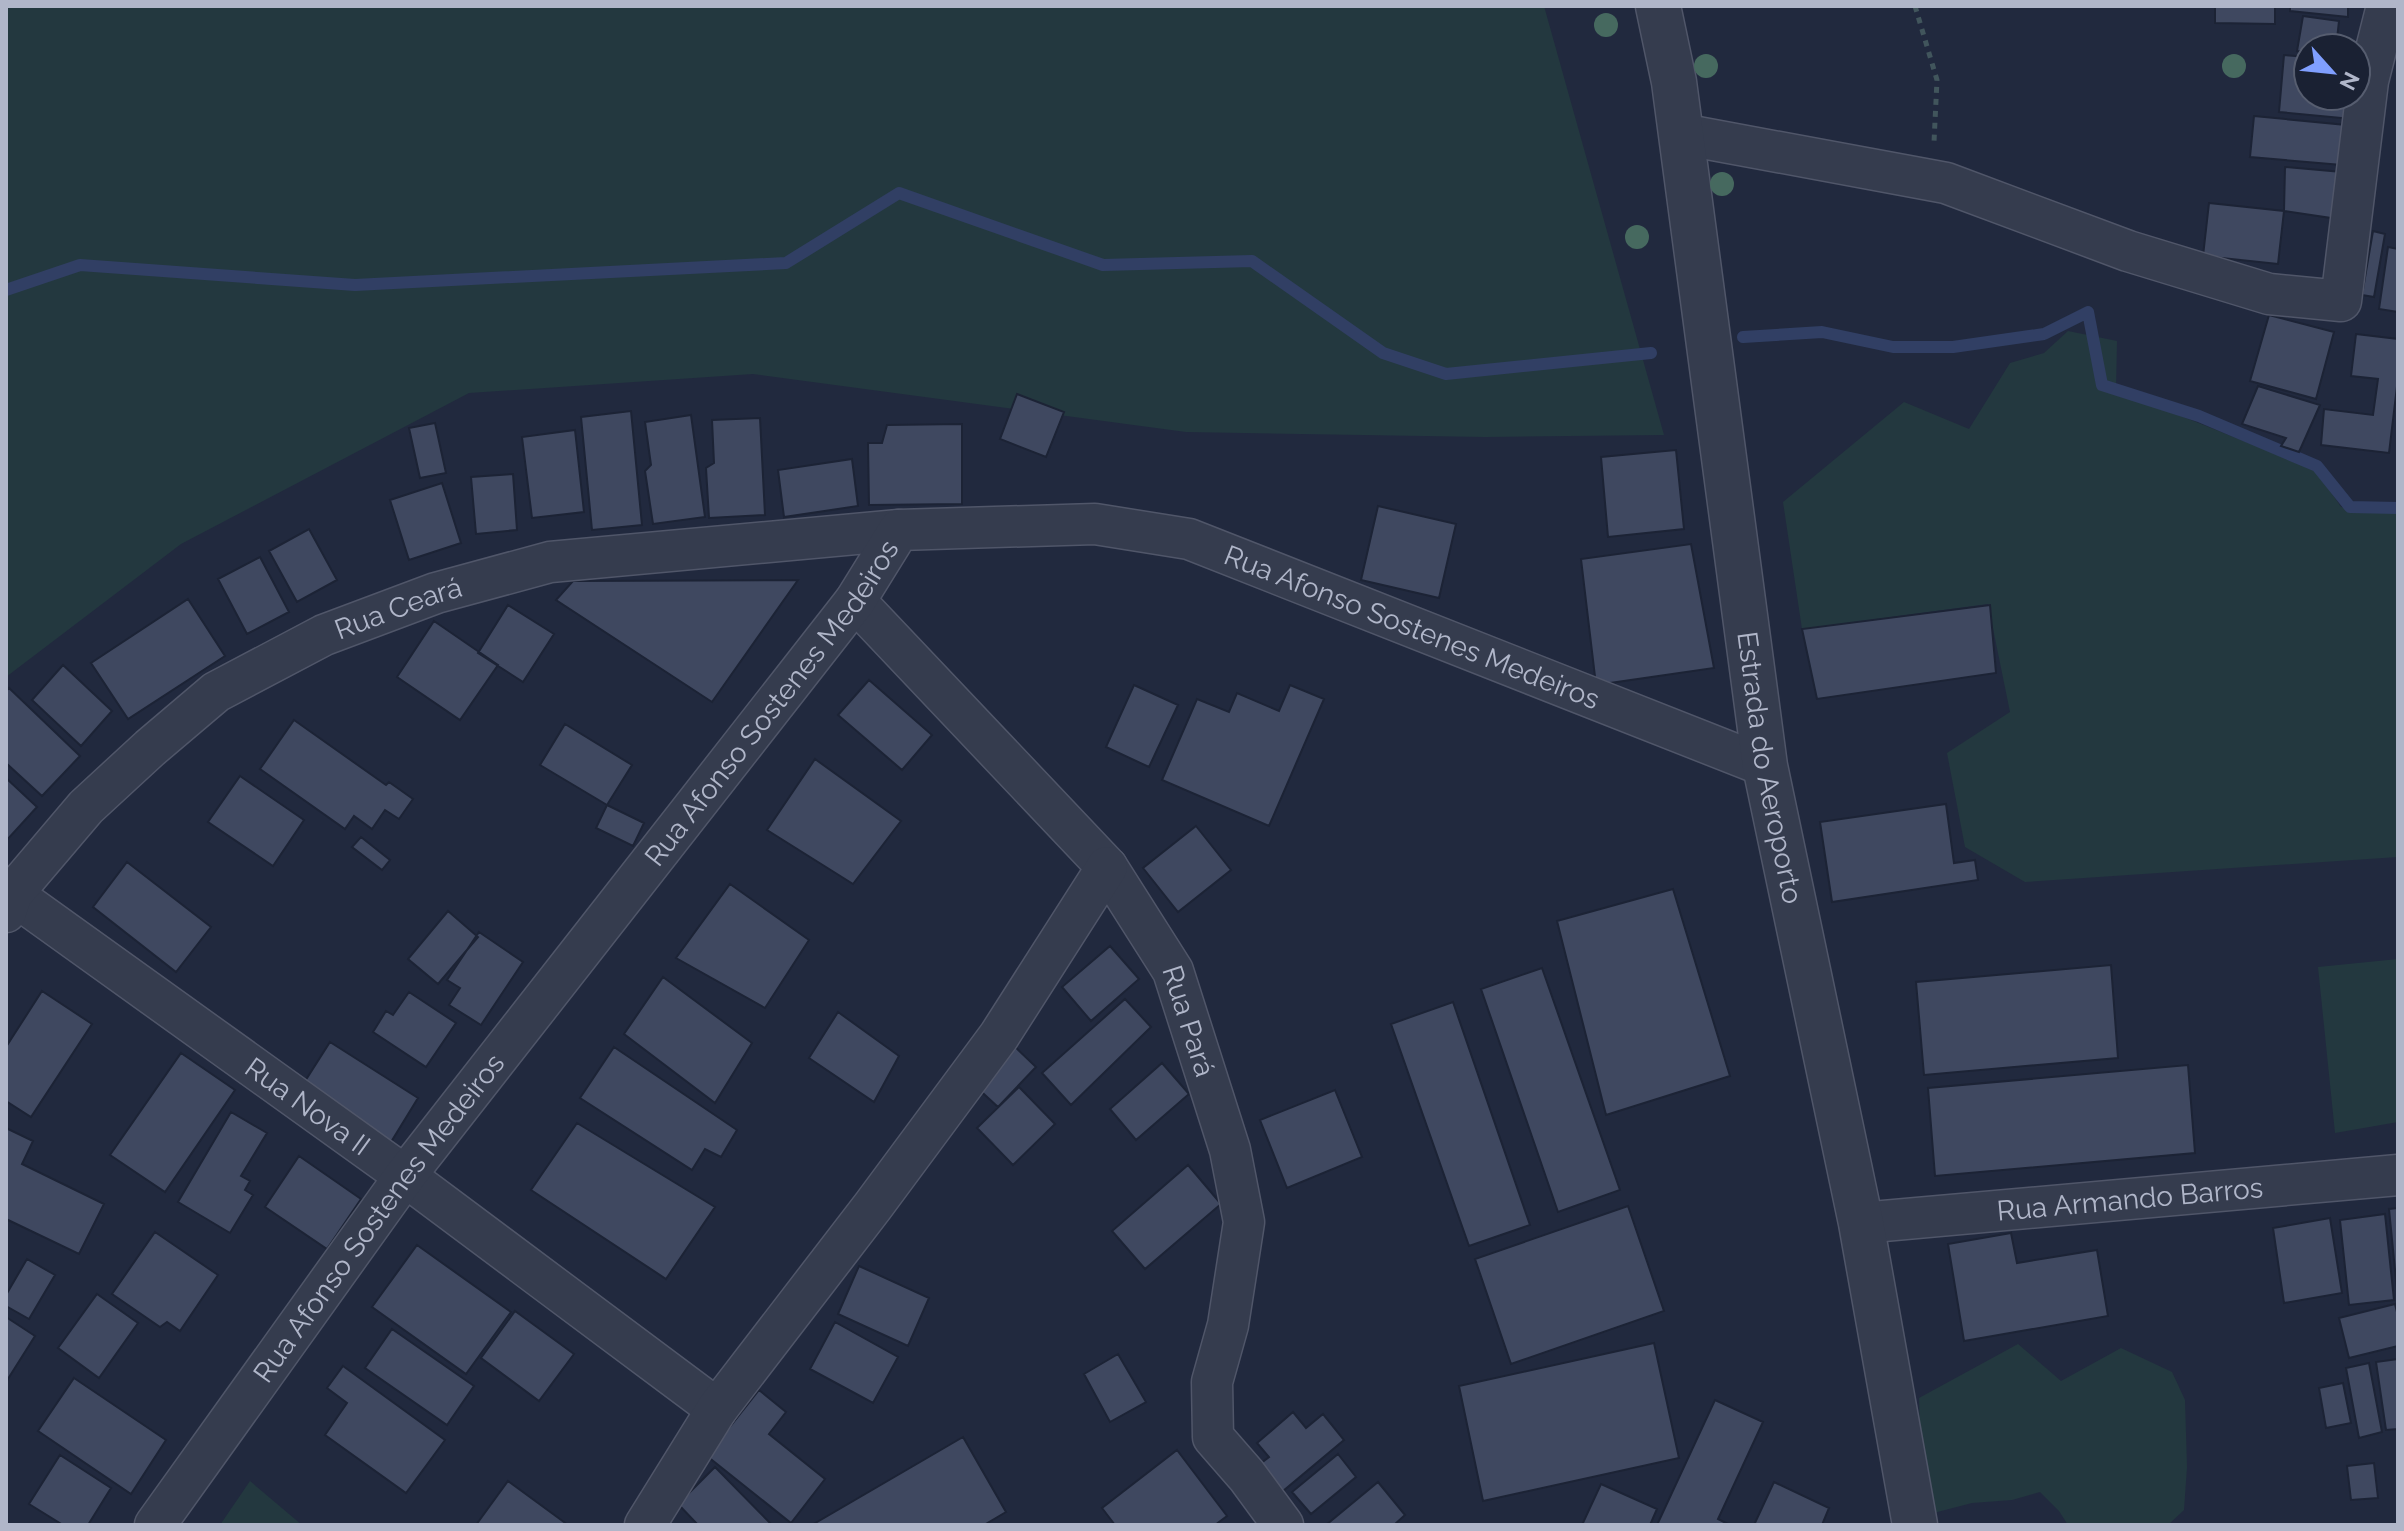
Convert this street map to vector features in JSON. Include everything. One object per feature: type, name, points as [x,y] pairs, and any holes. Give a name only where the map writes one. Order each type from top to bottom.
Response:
[{"type":"street","name":"Estrada do Aeroporto","points":[[1658,6],[1674,82],[1765,766],[1861,1223],[1915,1525]]},
{"type":"street","points":[[1681,134],[1946,183],[2128,251],[2269,294],[2341,301],[2383,83],[2387,6]]},
{"type":"street","name":"Rua Afonso Sostenes Medeiros","points":[[155,1525],[405,1176],[855,601],[899,530],[1095,524],[1189,539],[1765,766]]},
{"type":"street","name":"Rua Ceará","points":[[9,903],[86,807],[216,692],[324,635],[436,593],[550,562],[899,530]]},
{"type":"street","name":"Rua Pará","points":[[855,601],[1107,867],[1173,971],[1230,1150],[1244,1222],[1228,1325],[1212,1382],[1213,1437],[1283,1525]]},
{"type":"street","points":[[645,1525],[717,1409],[999,1036],[1107,867]]},
{"type":"street","name":"Rua Nova II","points":[[9,903],[405,1176],[717,1409]]},
{"type":"street","name":"Rua Armando Barros","points":[[1861,1223],[2398,1175]]},
{"type":"path","points":[[1915,6],[1937,80],[1933,160],[1946,183]]},
{"type":"shaded area","points":[[6,6],[1544,6],[1664,435],[1485,437],[1186,432],[753,374],[469,393],[181,544],[6,677]]},
{"type":"shaded area","points":[[2068,331],[2117,341],[2116,390],[2316,470],[2341,507],[2398,513],[2398,857],[2025,882],[1965,847],[1947,753],[2010,712],[1988,604],[1802,629],[1783,502],[1904,402],[1969,429],[2010,363],[2044,353]]},
{"type":"shaded area","points":[[2398,959],[2398,1122],[2335,1133],[2318,967]]},
{"type":"shaded area","points":[[2018,1344],[2061,1381],[2121,1348],[2172,1372],[2185,1400],[2187,1467],[2184,1510],[2168,1525],[2068,1525],[2040,1492],[2012,1500],[1972,1503],[1922,1516],[1919,1398]]},
{"type":"shaded area","points":[[250,1481],[302,1525],[220,1525]]},
{"type":"building","points":[[2215,6],[2275,6],[2275,24],[2215,23]]},
{"type":"building","points":[[2290,6],[2348,6],[2348,17],[2290,11]]},
{"type":"building","points":[[2303,16],[2339,21],[2338,32],[2300,32]]},
{"type":"building","points":[[2284,55],[2292,56],[2292,112],[2353,112],[2352,119],[2279,112]]},
{"type":"building","points":[[2254,116],[2346,125],[2342,165],[2250,157]]},
{"type":"building","points":[[2285,167],[2342,172],[2338,219],[2284,211]]},
{"type":"building","points":[[2209,203],[2284,211],[2278,264],[2203,256]]},
{"type":"building","points":[[2373,231],[2385,234],[2374,297],[2362,295]]},
{"type":"building","points":[[2388,247],[2398,249],[2398,312],[2379,309]]},
{"type":"building","points":[[2269,315],[2334,332],[2316,399],[2250,381]]},
{"type":"building","points":[[2356,334],[2398,339],[2398,378],[2389,453],[2321,445],[2324,409],[2373,415],[2378,379],[2351,376]]},
{"type":"building","points":[[2258,386],[2320,405],[2299,452],[2281,446],[2286,438],[2242,424]]},
{"type":"building","points":[[1017,394],[1064,412],[1046,457],[1000,439]]},
{"type":"building","points":[[631,411],[642,525],[592,530],[581,417]]},
{"type":"building","points":[[691,415],[705,517],[653,524],[645,471],[651,465],[645,422]]},
{"type":"building","points":[[760,418],[765,515],[709,518],[706,468],[714,463],[712,420]]},
{"type":"building","points":[[435,423],[446,473],[420,478],[409,428]]},
{"type":"building","points":[[962,424],[962,504],[869,505],[868,443],[882,443],[887,425]]},
{"type":"building","points":[[575,430],[584,512],[532,518],[522,437]]},
{"type":"building","points":[[1676,450],[1684,529],[1608,537],[1601,457]]},
{"type":"building","points":[[852,459],[858,506],[784,517],[778,470]]},
{"type":"building","points":[[513,474],[517,530],[476,534],[471,477]]},
{"type":"building","points":[[442,483],[461,543],[409,560],[390,500]]},
{"type":"building","points":[[1378,506],[1456,524],[1439,598],[1361,580]]},
{"type":"building","points":[[309,529],[337,580],[297,602],[269,551]]},
{"type":"building","points":[[1691,544],[1714,668],[1596,685],[1581,559]]},
{"type":"building","points":[[260,557],[289,612],[247,634],[218,579]]},
{"type":"building","points":[[798,580],[712,702],[556,600],[573,581]]},
{"type":"building","points":[[188,599],[225,656],[128,719],[91,663]]},
{"type":"building","points":[[508,605],[554,634],[523,682],[478,653]]},
{"type":"building","points":[[1990,605],[1996,673],[1817,699],[1802,629]]},
{"type":"building","points":[[434,621],[498,665],[460,720],[397,677]]},
{"type":"building","points":[[63,665],[112,711],[81,746],[32,700]]},
{"type":"building","points":[[869,680],[932,735],[902,770],[838,715]]},
{"type":"building","points":[[1134,685],[1178,705],[1149,767],[1106,747]]},
{"type":"building","points":[[1290,685],[1324,699],[1269,826],[1162,780],[1197,699],[1229,712],[1237,693],[1279,711]]},
{"type":"building","points":[[9,688],[80,756],[42,796],[6,763],[6,691]]},
{"type":"building","points":[[294,720],[386,785],[389,782],[413,799],[399,819],[385,810],[372,829],[354,816],[345,829],[260,769]]},
{"type":"building","points":[[565,724],[632,765],[607,805],[540,765]]},
{"type":"building","points":[[815,759],[901,821],[853,884],[767,830]]},
{"type":"building","points":[[240,776],[304,820],[273,866],[208,822]]},
{"type":"building","points":[[6,778],[37,807],[6,841]]},
{"type":"building","points":[[1946,804],[1954,863],[1975,860],[1978,880],[1832,902],[1820,822]]},
{"type":"building","points":[[607,805],[644,823],[633,846],[596,828]]},
{"type":"building","points":[[1196,826],[1231,870],[1178,912],[1143,868]]},
{"type":"building","points":[[361,837],[390,860],[382,870],[352,847]]},
{"type":"building","points":[[127,862],[211,927],[176,972],[93,907]]},
{"type":"building","points":[[730,884],[809,940],[765,1008],[676,958]]},
{"type":"building","points":[[1673,889],[1730,1076],[1606,1115],[1557,921]]},
{"type":"building","points":[[448,911],[478,937],[438,984],[408,959]]},
{"type":"building","points":[[479,932],[523,962],[481,1025],[449,1005],[460,988],[447,980]]},
{"type":"building","points":[[1110,946],[1139,979],[1091,1021],[1062,987]]},
{"type":"building","points":[[2111,965],[2118,1058],[1924,1075],[1916,982]]},
{"type":"building","points":[[1542,968],[1620,1190],[1558,1212],[1481,989]]},
{"type":"building","points":[[663,977],[752,1043],[715,1103],[624,1034]]},
{"type":"building","points":[[42,991],[92,1024],[31,1117],[6,1101],[6,1047]]},
{"type":"building","points":[[409,992],[456,1023],[426,1067],[373,1032],[386,1011],[393,1015]]},
{"type":"building","points":[[1125,999],[1151,1027],[1071,1105],[1042,1073]]},
{"type":"building","points":[[1453,1002],[1530,1225],[1469,1246],[1391,1024]]},
{"type":"building","points":[[838,1012],[899,1056],[874,1102],[809,1058]]},
{"type":"building","points":[[330,1042],[418,1098],[391,1142],[302,1086]]},
{"type":"building","points":[[1011,1043],[1036,1067],[998,1107],[973,1084]]},
{"type":"building","points":[[614,1047],[737,1130],[721,1157],[705,1149],[692,1170],[580,1098]]},
{"type":"building","points":[[181,1053],[235,1090],[165,1192],[110,1155]]},
{"type":"building","points":[[1162,1063],[1189,1094],[1136,1140],[1110,1109]]},
{"type":"building","points":[[2188,1065],[2195,1153],[1935,1176],[1928,1088]]},
{"type":"building","points":[[1019,1087],[1055,1124],[1013,1165],[977,1128]]},
{"type":"building","points":[[1335,1090],[1362,1157],[1287,1188],[1260,1120]]},
{"type":"building","points":[[231,1112],[267,1133],[241,1176],[250,1181],[245,1190],[253,1195],[230,1233],[178,1202]]},
{"type":"building","points":[[577,1123],[715,1207],[666,1279],[531,1190]]},
{"type":"building","points":[[6,1128],[33,1141],[22,1164],[104,1204],[79,1254],[6,1219]]},
{"type":"building","points":[[299,1156],[361,1199],[327,1249],[265,1207]]},
{"type":"building","points":[[1188,1165],[1221,1204],[1145,1269],[1112,1231]]},
{"type":"building","points":[[1628,1206],[1664,1311],[1511,1364],[1475,1259]]},
{"type":"building","points":[[2398,1208],[2398,1300],[2389,1209]]},
{"type":"building","points":[[2385,1214],[2394,1300],[2349,1305],[2340,1220]]},
{"type":"building","points":[[2330,1218],[2342,1293],[2284,1303],[2273,1228]]},
{"type":"building","points":[[155,1232],[218,1275],[180,1331],[167,1322],[160,1327],[112,1294]]},
{"type":"building","points":[[2011,1233],[2017,1263],[2097,1250],[2108,1316],[1964,1341],[1948,1244]]},
{"type":"building","points":[[417,1245],[511,1312],[466,1374],[372,1307]]},
{"type":"building","points":[[27,1259],[55,1275],[29,1319],[6,1306],[6,1295]]},
{"type":"building","points":[[859,1266],[929,1298],[908,1346],[838,1314]]},
{"type":"building","points":[[97,1294],[138,1323],[99,1378],[58,1348]]},
{"type":"building","points":[[2395,1304],[2398,1346],[2349,1358],[2339,1318]]},
{"type":"building","points":[[515,1311],[574,1354],[539,1401],[481,1358]]},
{"type":"building","points":[[6,1317],[35,1336],[6,1382]]},
{"type":"building","points":[[835,1322],[898,1357],[873,1403],[810,1369]]},
{"type":"building","points":[[392,1329],[474,1386],[447,1425],[365,1368]]},
{"type":"building","points":[[1654,1343],[1679,1458],[1483,1501],[1459,1386]]},
{"type":"building","points":[[1118,1354],[1146,1402],[1110,1422],[1084,1374]]},
{"type":"building","points":[[2398,1359],[2398,1429],[2386,1430],[2376,1362]]},
{"type":"building","points":[[2369,1363],[2382,1432],[2359,1438],[2346,1368]]},
{"type":"building","points":[[343,1366],[445,1440],[406,1493],[325,1435],[347,1403],[327,1388]]},
{"type":"building","points":[[74,1378],[166,1440],[131,1494],[38,1431]]},
{"type":"building","points":[[2343,1383],[2351,1423],[2326,1428],[2319,1388]]},
{"type":"building","points":[[759,1390],[786,1412],[769,1434],[825,1479],[791,1523],[707,1456]]},
{"type":"building","points":[[1715,1400],[1763,1422],[1718,1519],[1730,1525],[1657,1525]]},
{"type":"building","points":[[1293,1412],[1306,1428],[1323,1414],[1344,1440],[1283,1491],[1260,1464],[1269,1457],[1257,1443]]},
{"type":"building","points":[[963,1437],[1006,1512],[984,1525],[812,1525]]},
{"type":"building","points":[[1177,1450],[1227,1516],[1215,1525],[1115,1525],[1102,1508]]},
{"type":"building","points":[[1338,1454],[1356,1477],[1311,1514],[1292,1492]]},
{"type":"building","points":[[60,1455],[111,1488],[88,1525],[63,1525],[29,1504]]},
{"type":"building","points":[[2374,1463],[2378,1498],[2351,1500],[2347,1466]]},
{"type":"building","points":[[715,1467],[772,1525],[698,1525],[678,1504]]},
{"type":"building","points":[[508,1481],[568,1525],[476,1525]]},
{"type":"building","points":[[1378,1482],[1405,1515],[1394,1525],[1326,1525]]},
{"type":"building","points":[[1774,1482],[1829,1508],[1822,1525],[1754,1525]]},
{"type":"building","points":[[1601,1484],[1657,1509],[1650,1525],[1582,1525]]},
{"type":"waterway","points":[[6,290],[80,265],[355,285],[786,263],[899,193],[1103,265],[1252,261],[1383,353],[1446,374],[1651,353]]},
{"type":"waterway","points":[[1743,337],[1822,332],[1893,347],[1953,347],[2044,334],[2088,312],[2102,385],[2199,416],[2317,466],[2350,507],[2398,508]]}]
